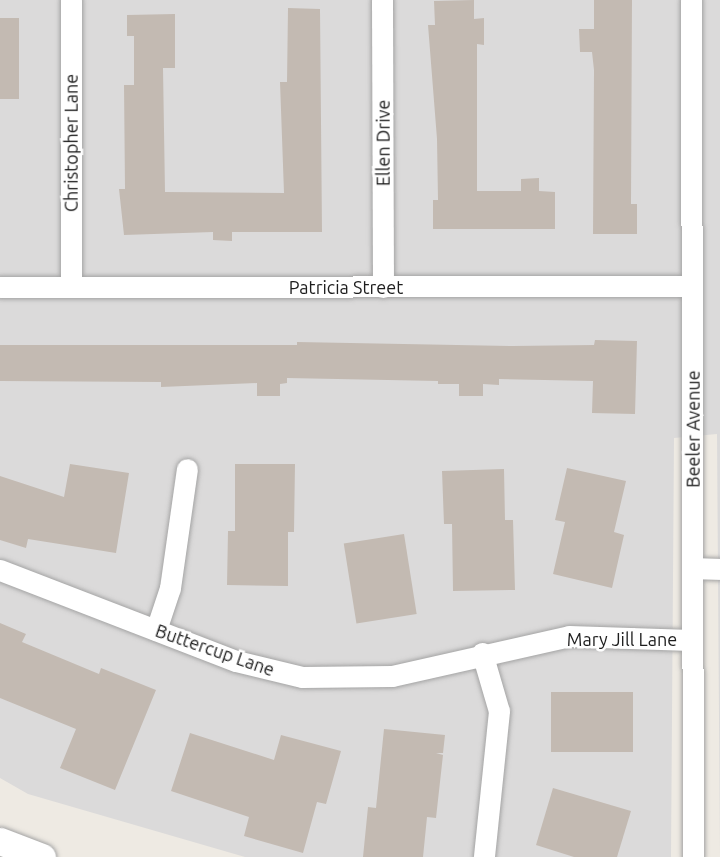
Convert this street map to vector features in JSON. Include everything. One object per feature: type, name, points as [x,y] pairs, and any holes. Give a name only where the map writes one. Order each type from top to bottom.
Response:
[{"type":"street","name":"Christopher Lane","points":[[71,0],[71,286]]},
{"type":"street","name":"Ellen Drive","points":[[382,0],[383,287]]},
{"type":"street","name":"Beeler Avenue","points":[[691,0],[693,857]]},
{"type":"street","name":"Patricia Street","points":[[0,287],[692,286]]},
{"type":"street","points":[[156,630],[170,588],[187,469]]},
{"type":"street","points":[[693,568],[720,568]]},
{"type":"street","name":"Buttercup Lane","points":[[0,570],[247,665],[302,677],[392,676],[482,653]]},
{"type":"street","name":"Mary Jill Lane","points":[[482,653],[569,636],[691,640]]},
{"type":"street","points":[[482,653],[498,711],[484,857]]},
{"type":"street","points":[[0,841],[42,857]]},
{"type":"shaded area","points":[[0,0],[720,0],[720,857],[717,434],[674,438],[671,857],[245,857],[28,794],[0,778]]},
{"type":"building","points":[[474,0],[474,19],[484,18],[484,45],[477,44],[477,191],[521,191],[521,179],[539,178],[539,191],[555,192],[555,229],[433,229],[433,200],[438,200],[437,139],[428,25],[435,25],[434,1]]},
{"type":"building","points":[[594,0],[632,0],[631,204],[637,204],[637,234],[593,234],[594,70],[592,52],[580,52],[579,29],[594,29]]},
{"type":"building","points":[[288,8],[320,9],[322,232],[232,232],[232,241],[213,240],[213,232],[124,235],[119,189],[125,189],[124,85],[134,85],[134,36],[127,36],[127,15],[175,14],[175,68],[163,68],[165,192],[284,193],[280,82],[287,82]]},
{"type":"building","points":[[0,18],[19,18],[19,99],[0,99]]},
{"type":"building","points":[[595,340],[637,341],[635,414],[592,413],[593,381],[499,379],[499,385],[483,384],[483,396],[459,396],[459,384],[438,384],[438,381],[287,378],[287,383],[280,384],[280,396],[257,396],[257,383],[161,387],[161,382],[0,381],[0,345],[297,345],[297,342],[512,346],[594,345]]},
{"type":"building","points":[[70,464],[129,473],[116,553],[28,539],[26,548],[0,540],[0,476],[64,497]]},
{"type":"building","points":[[235,464],[295,464],[294,532],[288,532],[288,586],[227,585],[228,531],[235,531]]},
{"type":"building","points":[[567,468],[626,481],[614,532],[624,535],[612,588],[553,574],[565,522],[555,520]]},
{"type":"building","points":[[504,469],[505,520],[513,520],[515,590],[453,591],[452,524],[444,524],[442,471]]},
{"type":"building","points":[[404,534],[417,614],[356,624],[344,544]]},
{"type":"building","points":[[0,623],[26,634],[22,642],[99,674],[101,668],[156,690],[115,790],[60,768],[76,729],[0,698]]},
{"type":"building","points":[[551,692],[633,692],[633,752],[551,752]]},
{"type":"building","points":[[384,729],[445,735],[443,753],[436,753],[443,755],[436,818],[427,817],[423,857],[363,857],[368,807],[376,808]]},
{"type":"building","points":[[190,733],[274,760],[281,735],[341,751],[326,804],[317,802],[303,853],[244,836],[249,817],[171,791]]},
{"type":"building","points":[[553,788],[631,811],[617,857],[574,857],[536,845]]}]
